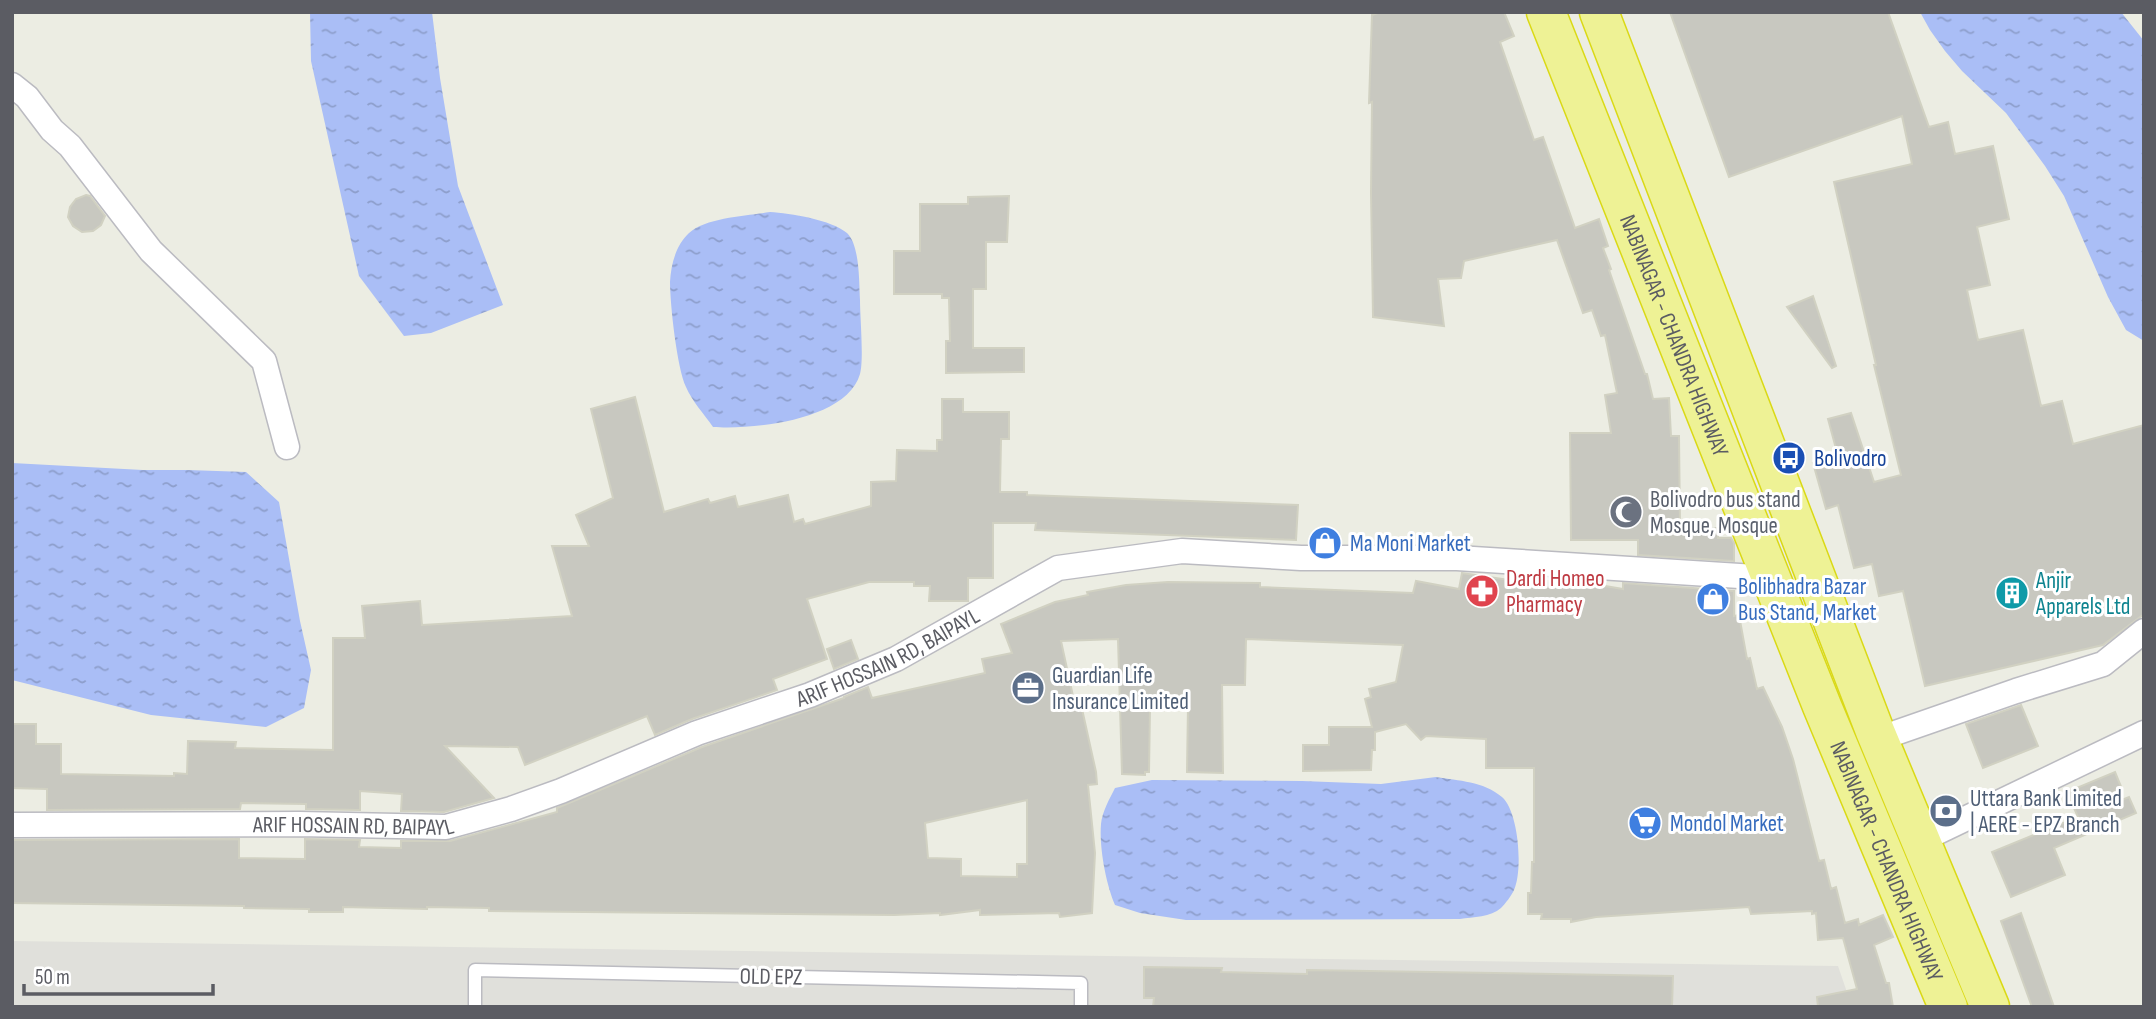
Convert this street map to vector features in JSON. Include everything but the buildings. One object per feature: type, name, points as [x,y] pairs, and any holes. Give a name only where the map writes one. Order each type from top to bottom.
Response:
[{"type":"highway","name":"NABINAGAR - CHANDRA HIGHWAY","points":[[1546,12],[1822,706],[1948,1007]]},
{"type":"highway","name":"NABINAGAR - CHANDRA HIGHWAY","points":[[1599,12],[1878,739],[1990,1007]]},
{"type":"street","points":[[12,85],[27,97],[52,130],[70,146],[151,251],[264,361],[288,447]]},
{"type":"street","name":"ARIF HOSSAIN RD, BAIPAYL","points":[[12,825],[299,824],[446,827],[511,809],[697,733],[810,695],[884,665],[1058,568],[1182,551],[1301,558],[1457,558],[1771,579]]},
{"type":"street","points":[[1878,739],[2103,664],[2144,631]]},
{"type":"street","points":[[1921,840],[2144,733]]},
{"type":"lane","name":"OLD EPZ","points":[[475,1007],[475,970],[1081,983],[1080,1007]]},
{"type":"shaded area","points":[[12,941],[1838,966],[1852,1007],[12,1007]]},
{"type":"water","points":[[310,12],[432,12],[458,186],[503,305],[431,333],[404,336],[359,276],[311,61]]},
{"type":"water","points":[[1920,12],[2121,12],[2144,41],[2144,341],[2126,330],[2108,297],[2064,196],[2045,166],[2006,113],[1945,51]]},
{"type":"water","points":[[770,212],[821,221],[840,228],[851,239],[857,255],[859,274],[862,349],[860,374],[852,390],[818,412],[774,424],[713,427],[689,392],[680,366],[670,292],[673,262],[681,243],[697,228],[716,220]]},
{"type":"water","points":[[12,463],[246,472],[279,502],[311,670],[304,708],[266,727],[151,715],[12,680]]},
{"type":"water","points":[[1436,777],[1470,782],[1487,788],[1502,797],[1508,805],[1518,842],[1517,881],[1506,902],[1492,913],[1460,919],[1186,920],[1140,913],[1115,905],[1104,865],[1101,824],[1106,805],[1115,788],[1152,780],[1381,784]]},
{"type":"place","name":"Bolivodro","points":[[1789,458]]},
{"type":"place","name":"Bolivodro bus stand Mosque, Mosque","points":[[1626,512]]},
{"type":"place","name":"Ma Moni Market","points":[[1325,543]]},
{"type":"place","name":"Dardi Homeo Pharmacy","points":[[1482,591]]},
{"type":"place","name":"Anjir Apparels Ltd","points":[[2012,593]]},
{"type":"place","name":"Bolibhadra Bazar Bus Stand, Market","points":[[1713,599]]},
{"type":"place","name":"Guardian Life Insurance Limited","points":[[1028,688]]},
{"type":"place","name":"Uttara Bank Limited | AERE - EPZ Branch","points":[[1946,811]]},
{"type":"place","name":"Mondol Market","points":[[1645,823]]}]
